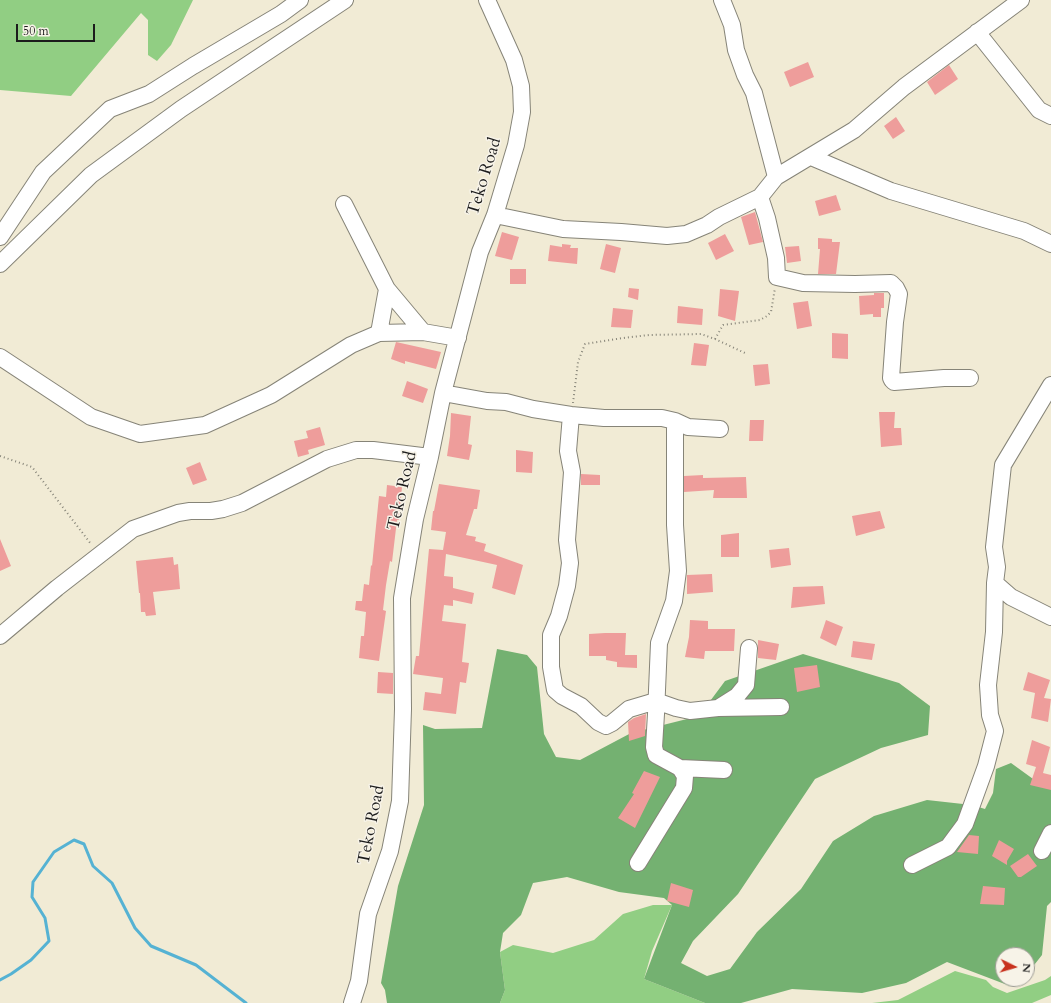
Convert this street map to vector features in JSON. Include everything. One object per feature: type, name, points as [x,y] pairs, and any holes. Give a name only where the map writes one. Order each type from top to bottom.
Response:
[{"type":"street","points":[[0,237],[43,172],[110,109],[149,94],[281,14],[300,0]]},
{"type":"street","points":[[0,264],[91,175],[181,109],[345,0]]},
{"type":"street","name":"Teko Road","points":[[352,1003],[359,981],[368,914],[390,851],[400,801],[402,598],[415,519],[443,393],[480,252],[494,215],[516,145],[522,112],[521,86],[514,60],[487,0]]},
{"type":"street","points":[[722,0],[732,25],[736,50],[745,75],[754,93],[776,177]]},
{"type":"street","points":[[494,215],[563,229],[667,236],[686,234],[707,226],[719,217],[760,197],[776,177],[854,130],[904,87],[1021,0]]},
{"type":"street","points":[[977,32],[1039,110],[1051,116]]},
{"type":"street","points":[[811,157],[891,191],[1024,231],[1051,244]]},
{"type":"street","points":[[760,197],[767,218],[776,258],[777,277],[803,283],[890,283],[896,288],[899,294],[895,322],[891,378],[894,382],[944,378],[970,378]]},
{"type":"street","points":[[344,204],[387,289],[423,332]]},
{"type":"street","points":[[379,333],[387,289]]},
{"type":"street","points":[[0,357],[91,417],[140,434],[205,425],[271,395],[351,345],[379,333],[423,332],[458,338]]},
{"type":"street","points":[[912,865],[948,847],[965,824],[986,766],[995,731],[990,715],[988,685],[994,632],[995,583],[997,567],[994,547],[1003,465],[1051,385]]},
{"type":"street","points":[[443,393],[487,401],[506,402],[533,409],[571,415],[604,418],[662,418],[675,421],[688,427],[720,429]]},
{"type":"street","points":[[571,415],[568,451],[572,472],[567,540],[570,562],[567,586],[559,616],[551,635],[551,667],[555,690],[562,696],[581,706],[598,722],[606,726],[629,709],[656,701],[690,711],[718,708],[781,707]]},
{"type":"street","points":[[675,421],[675,525],[678,571],[674,601],[659,643],[654,747],[656,755],[680,768],[724,770]]},
{"type":"street","points":[[0,636],[57,588],[133,529],[178,513],[190,511],[211,511],[242,503],[327,459],[356,450],[374,450],[430,457]]},
{"type":"street","points":[[995,583],[1011,597],[1051,617]]},
{"type":"street","points":[[718,708],[737,696],[746,685],[749,648]]},
{"type":"street","points":[[638,862],[684,788],[685,776],[680,768]]},
{"type":"street","points":[[1042,851],[1051,833]]},
{"type":"path","points":[[716,339],[723,325],[760,320],[771,312],[777,277]]},
{"type":"path","points":[[571,415],[578,362],[584,344],[649,335],[701,334],[716,339],[745,353]]},
{"type":"path","points":[[0,456],[32,467],[99,555]]},
{"type":"green space","points":[[0,0],[193,0],[171,45],[157,61],[148,55],[148,20],[141,13],[71,96],[0,90]]},
{"type":"green space","points":[[497,649],[527,655],[537,667],[544,734],[556,757],[580,760],[631,733],[699,716],[725,681],[803,654],[899,683],[930,706],[928,735],[881,748],[815,779],[738,894],[693,941],[681,963],[707,976],[730,969],[757,932],[801,889],[833,841],[874,816],[927,800],[972,805],[985,809],[993,793],[996,769],[1011,763],[1040,784],[1051,783],[1051,902],[1047,906],[1042,955],[1035,964],[1035,947],[995,947],[995,980],[947,962],[906,983],[862,993],[792,989],[741,1003],[705,1003],[644,979],[672,905],[664,898],[619,892],[567,877],[533,883],[521,915],[503,933],[500,952],[505,990],[500,1003],[387,1003],[385,990],[381,983],[398,886],[424,805],[423,725],[435,729],[482,728]]},
{"type":"green space","points":[[653,905],[672,905],[652,951],[644,979],[705,1003],[500,1003],[505,990],[500,952],[513,945],[553,953],[594,940],[623,914]]},
{"type":"green space","points":[[955,971],[986,980],[993,987],[1007,993],[1025,987],[1035,987],[1035,983],[1051,976],[1051,995],[1032,1003],[872,1003],[898,1000]]},
{"type":"building","points":[[808,62],[814,77],[790,87],[784,72]]},
{"type":"building","points":[[949,65],[958,79],[935,95],[927,82]]},
{"type":"building","points":[[896,117],[905,131],[893,139],[884,126]]},
{"type":"building","points":[[836,195],[841,210],[819,216],[815,201]]},
{"type":"building","points":[[755,212],[763,242],[749,245],[741,217]]},
{"type":"building","points":[[502,232],[519,237],[512,260],[495,256]]},
{"type":"building","points":[[725,234],[734,251],[716,260],[708,243]]},
{"type":"building","points":[[818,238],[832,239],[832,242],[840,242],[836,274],[818,274],[820,249],[818,249]]},
{"type":"building","points":[[562,244],[571,245],[570,248],[578,248],[577,264],[548,261],[550,245],[562,247]]},
{"type":"building","points":[[606,244],[621,248],[615,273],[600,269]]},
{"type":"building","points":[[799,246],[801,261],[787,263],[785,247]]},
{"type":"building","points":[[510,269],[526,269],[526,284],[510,284]]},
{"type":"building","points":[[629,288],[639,289],[638,300],[628,297]]},
{"type":"building","points":[[720,289],[739,291],[735,321],[718,316]]},
{"type":"building","points":[[874,293],[884,293],[884,308],[881,308],[881,317],[873,317],[873,314],[860,315],[859,296],[874,295]]},
{"type":"building","points":[[808,301],[812,326],[797,329],[793,303]]},
{"type":"building","points":[[678,306],[703,309],[702,325],[677,323]]},
{"type":"building","points":[[613,308],[633,310],[631,328],[611,327]]},
{"type":"building","points":[[832,333],[848,334],[848,359],[832,358]]},
{"type":"building","points":[[396,342],[441,352],[436,369],[405,361],[405,364],[391,359]]},
{"type":"building","points":[[694,343],[709,345],[706,366],[691,365]]},
{"type":"building","points":[[768,364],[770,384],[755,386],[753,365]]},
{"type":"building","points":[[407,381],[428,389],[423,403],[402,396]]},
{"type":"building","points":[[879,412],[895,412],[894,428],[901,428],[902,445],[881,447]]},
{"type":"building","points":[[451,413],[471,416],[468,444],[472,445],[469,460],[447,456]]},
{"type":"building","points":[[750,420],[764,420],[763,441],[749,441]]},
{"type":"building","points":[[320,427],[325,445],[308,450],[309,454],[298,457],[294,441],[308,438],[306,431]]},
{"type":"building","points":[[516,450],[533,452],[532,473],[516,472]]},
{"type":"building","points":[[200,462],[207,480],[193,485],[186,468]]},
{"type":"building","points":[[581,474],[600,475],[600,485],[581,485]]},
{"type":"building","points":[[703,475],[703,478],[746,477],[747,498],[713,498],[714,490],[684,492],[684,476]]},
{"type":"building","points":[[439,484],[480,490],[477,509],[474,509],[466,535],[476,537],[475,541],[486,544],[484,551],[523,565],[515,595],[492,588],[497,565],[446,554],[444,576],[453,577],[453,588],[474,593],[472,604],[453,600],[453,606],[444,605],[442,621],[466,624],[462,662],[469,663],[466,683],[460,682],[456,714],[423,710],[425,692],[441,694],[443,678],[413,674],[416,656],[419,656],[429,549],[443,550],[446,532],[431,530],[433,511]]},
{"type":"building","points":[[387,485],[402,487],[399,520],[397,520],[392,562],[390,561],[386,585],[383,610],[386,611],[379,661],[359,658],[361,636],[364,636],[366,612],[355,610],[356,601],[362,601],[364,584],[369,585],[379,496],[386,497]]},
{"type":"building","points":[[880,511],[885,528],[856,536],[852,516]]},
{"type":"building","points":[[739,533],[739,557],[721,557],[721,535]]},
{"type":"building","points":[[0,539],[11,566],[0,571]]},
{"type":"building","points":[[789,548],[791,565],[771,568],[769,550]]},
{"type":"building","points":[[173,557],[174,565],[178,564],[180,589],[153,592],[156,615],[146,616],[145,612],[141,612],[136,561]]},
{"type":"building","points":[[712,574],[713,592],[687,594],[687,575]]},
{"type":"building","points":[[823,586],[825,604],[791,608],[793,587]]},
{"type":"building","points":[[690,620],[708,621],[708,629],[735,629],[734,651],[705,651],[704,659],[685,657],[689,637]]},
{"type":"building","points":[[826,620],[843,627],[836,646],[820,638]]},
{"type":"building","points":[[626,633],[625,655],[637,655],[637,668],[617,667],[617,662],[606,660],[606,656],[589,656],[589,634]]},
{"type":"building","points":[[758,640],[779,644],[776,660],[758,658]]},
{"type":"building","points":[[853,641],[875,644],[872,660],[851,657]]},
{"type":"building","points":[[817,665],[820,687],[797,692],[794,668]]},
{"type":"building","points":[[378,672],[393,673],[393,694],[377,693]]},
{"type":"building","points":[[1028,672],[1050,680],[1044,698],[1051,699],[1048,722],[1031,718],[1035,693],[1023,690]]},
{"type":"building","points":[[646,714],[645,736],[629,741],[628,722],[634,718]]},
{"type":"building","points":[[1032,740],[1050,747],[1043,773],[1051,775],[1051,790],[1030,785],[1036,767],[1026,764]]},
{"type":"building","points":[[644,771],[660,777],[635,828],[618,818],[634,794],[632,793]]},
{"type":"building","points":[[969,835],[979,836],[978,854],[957,852]]},
{"type":"building","points":[[999,840],[1014,849],[1007,861],[1007,865],[992,856]]},
{"type":"building","points":[[1028,854],[1037,866],[1021,877],[1018,877],[1010,866]]},
{"type":"building","points":[[671,883],[693,890],[689,907],[667,901]]},
{"type":"building","points":[[983,886],[1005,888],[1004,905],[980,904]]},
{"type":"waterway","points":[[0,980],[31,960],[49,941],[45,918],[32,897],[33,882],[54,852],[74,840],[84,844],[93,866],[112,883],[135,928],[151,946],[196,965],[246,1003]]}]
